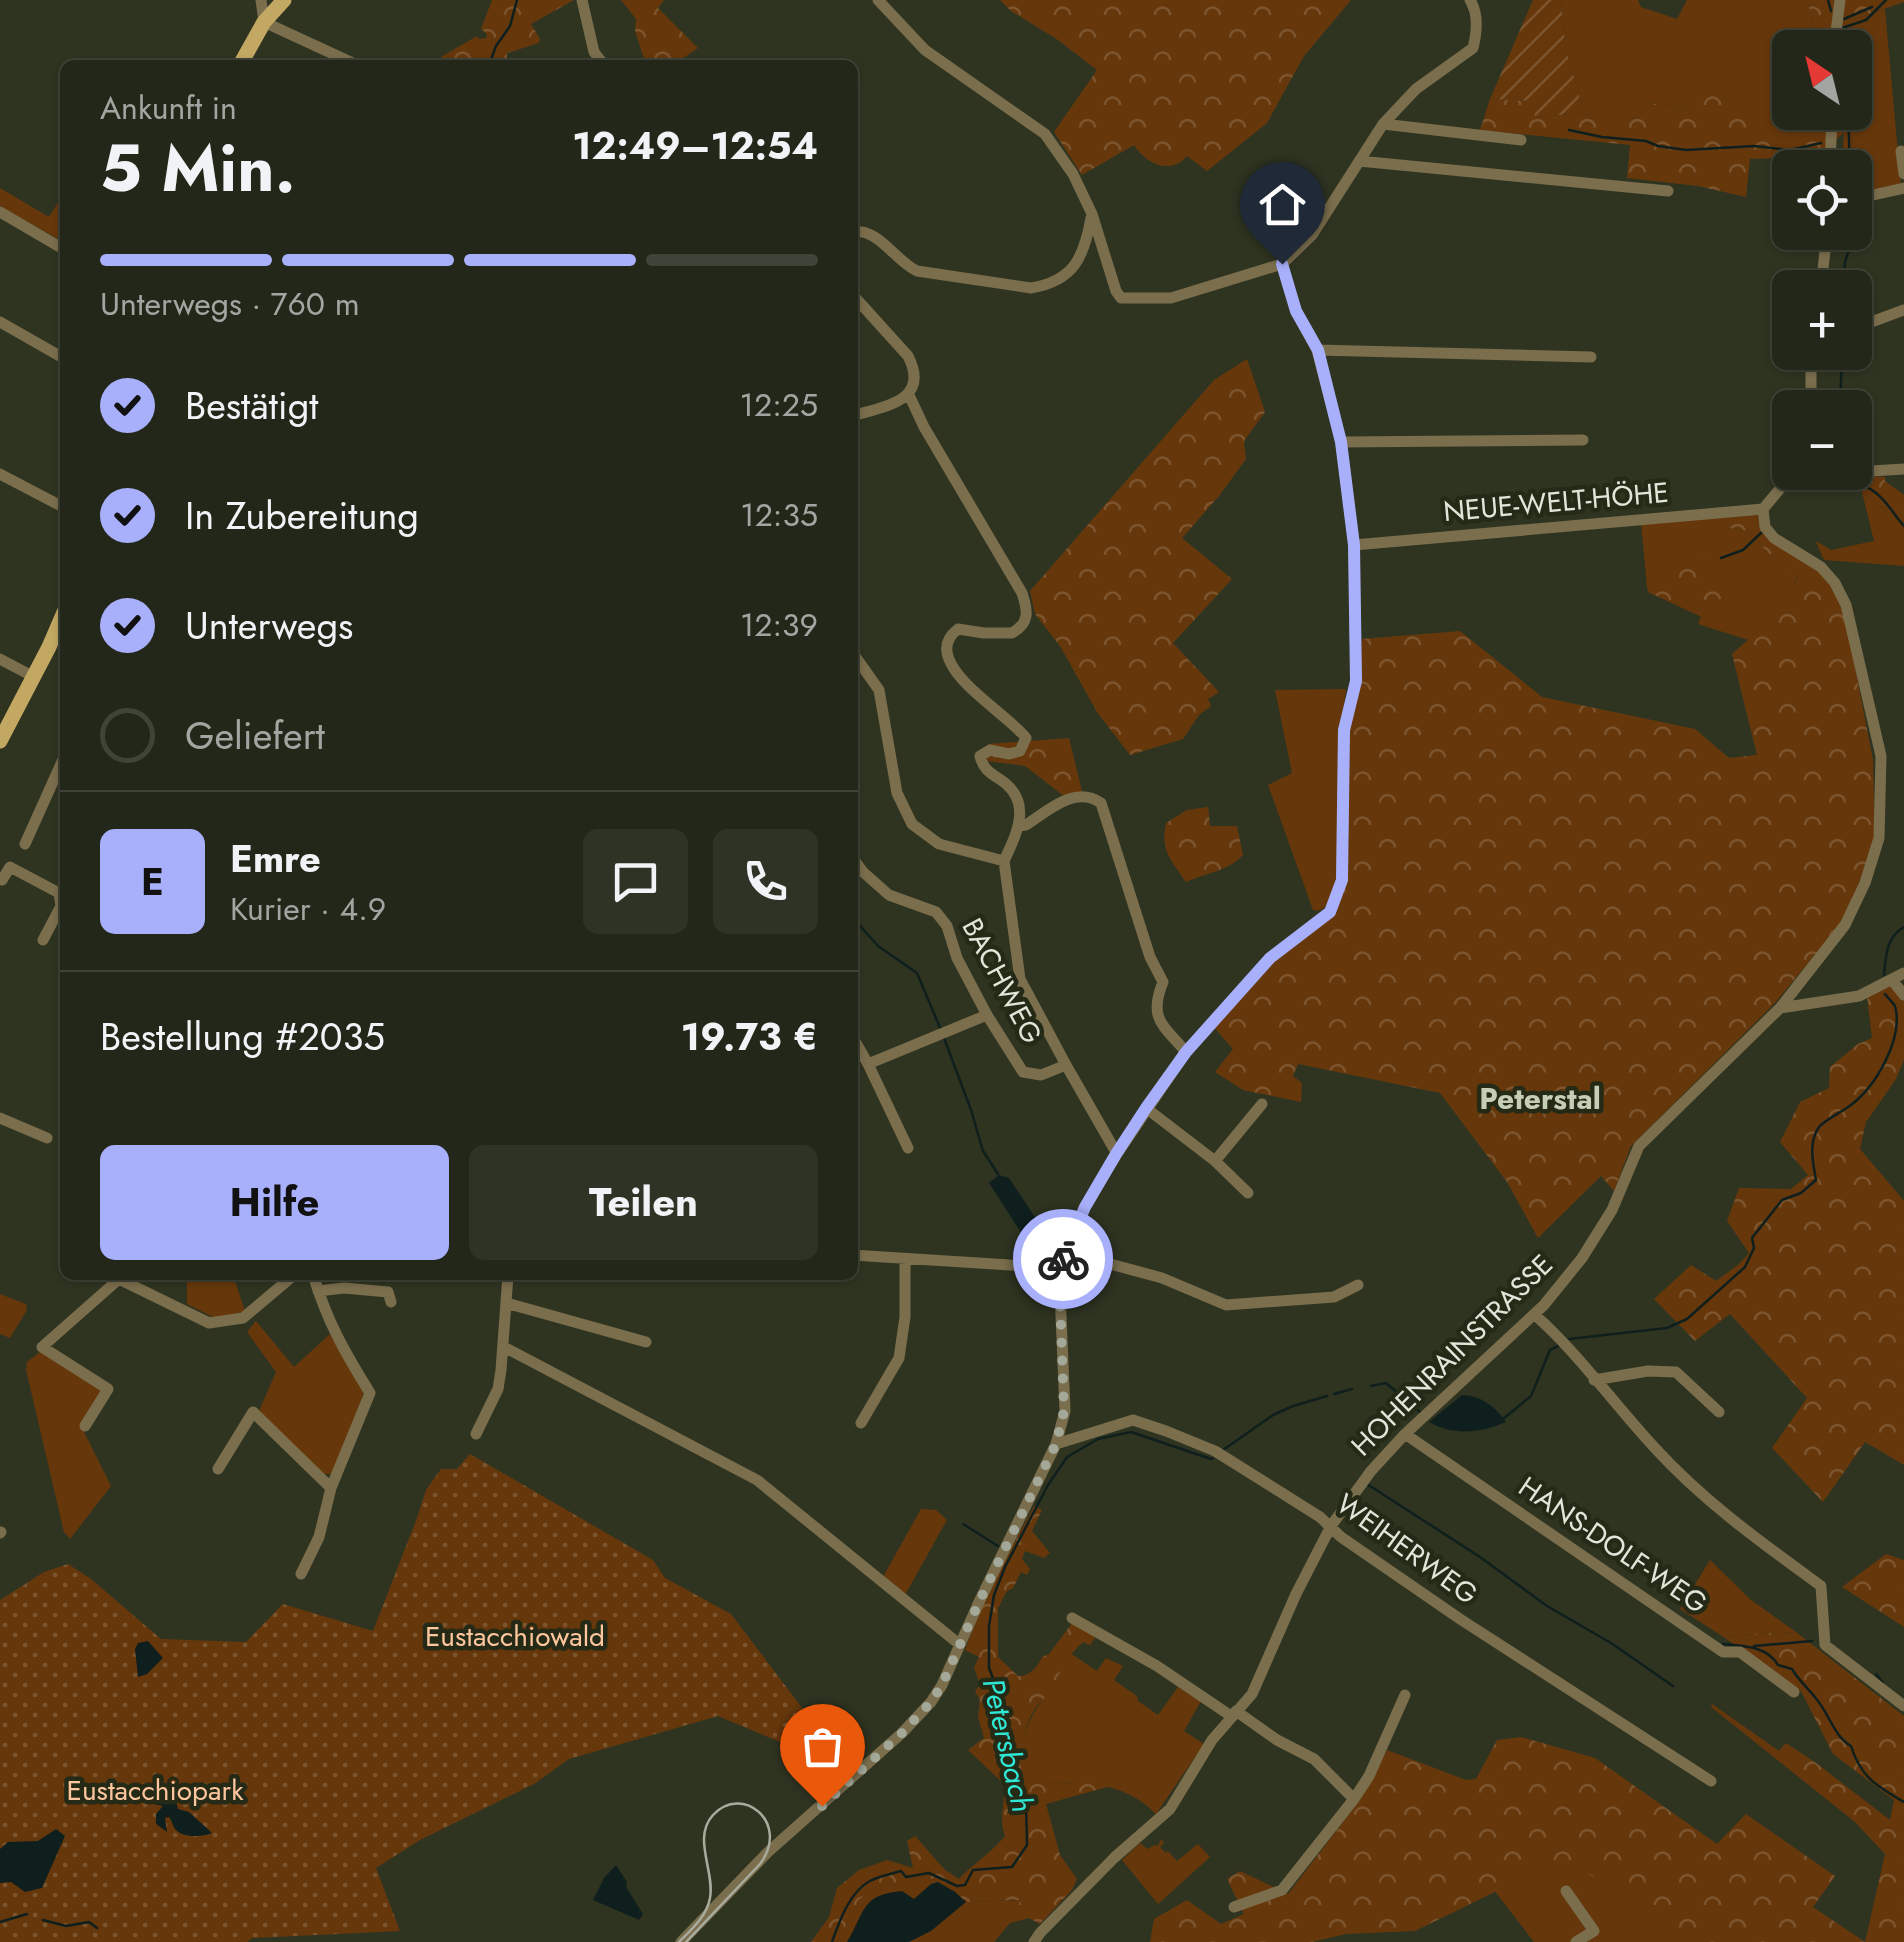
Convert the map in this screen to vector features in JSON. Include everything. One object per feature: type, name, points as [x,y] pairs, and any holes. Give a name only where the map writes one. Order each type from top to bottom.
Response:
[{"type":"main road","points":[[243,60],[264,22],[284,0]]},
{"type":"main road","points":[[0,741],[60,621]]},
{"type":"street","points":[[261,0],[264,22],[346,60]]},
{"type":"street","points":[[582,0],[594,52],[600,60]]},
{"type":"street","points":[[878,0],[925,50],[1046,134],[1074,174],[1121,298],[1171,298],[1282,264],[1312,236],[1383,124],[1416,89],[1473,48],[1477,30],[1470,0]]},
{"type":"street","points":[[1836,30],[1840,0]]},
{"type":"street","points":[[1383,124],[1522,140]]},
{"type":"street","points":[[1901,151],[1904,174]]},
{"type":"street","points":[[1359,161],[1668,191]]},
{"type":"street","points":[[1872,196],[1904,188]]},
{"type":"street","points":[[0,212],[60,247]]},
{"type":"street","points":[[858,230],[872,235],[917,271],[1031,288],[1046,286],[1070,271],[1086,247],[1092,214]]},
{"type":"street","points":[[681,1942],[768,1852],[902,1733],[942,1685],[1056,1444],[1064,1411],[1059,1268],[1085,1207],[1186,1052],[1270,958],[1330,912],[1342,880],[1344,730],[1356,681],[1354,545],[1341,442],[1318,350],[1296,311],[1282,264]]},
{"type":"street","points":[[858,301],[913,365],[910,394],[924,427],[1022,593],[1028,611],[1024,623],[1012,634],[958,629],[946,650],[949,663],[965,681],[1026,738],[1020,751],[1009,754],[990,750],[980,756],[984,768],[1016,794],[1019,826],[1004,861],[1020,979],[1116,1154]]},
{"type":"street","points":[[1872,322],[1904,310]]},
{"type":"street","points":[[0,322],[60,356]]},
{"type":"street","points":[[1318,350],[1591,357]]},
{"type":"street","points":[[858,414],[898,402],[910,394]]},
{"type":"street","points":[[1341,442],[1583,440]]},
{"type":"street","points":[[1872,471],[1904,470]]},
{"type":"street","points":[[0,474],[60,505]]},
{"type":"street","points":[[1763,508],[1778,490]]},
{"type":"street","name":"NEUE-WELT-HÖHE","points":[[1354,545],[1763,508]]},
{"type":"street","name":"HOHENRAINSTRASSE","points":[[1034,1942],[1115,1857],[1170,1809],[1212,1740],[1252,1694],[1331,1526],[1370,1471],[1404,1434],[1535,1315],[1582,1258],[1612,1210],[1639,1146],[1780,1008],[1845,925],[1865,883],[1879,838],[1881,756],[1846,605],[1836,584],[1820,568],[1774,538],[1765,527],[1763,508]]},
{"type":"street","points":[[0,659],[34,677]]},
{"type":"street","points":[[858,661],[878,690],[896,792],[912,824],[939,844],[1004,861]]},
{"type":"street","points":[[25,844],[60,766]]},
{"type":"street","points":[[1019,826],[1072,796],[1090,795],[1100,803],[1150,958],[1163,982],[1154,1004],[1160,1021],[1186,1052]]},
{"type":"street","name":"BACHWEG","points":[[858,865],[890,895],[936,912],[947,926],[957,958],[987,1015],[1023,1072],[1041,1075],[1066,1065]]},
{"type":"street","points":[[0,879],[10,867],[58,894],[60,902]]},
{"type":"street","points":[[43,940],[60,908]]},
{"type":"street","points":[[1780,1008],[1859,996],[1904,973]]},
{"type":"street","points":[[1892,980],[1904,995]]},
{"type":"street","points":[[868,1064],[987,1015]]},
{"type":"street","points":[[858,1046],[908,1148]]},
{"type":"street","points":[[1215,1161],[1262,1104]]},
{"type":"street","points":[[1146,1108],[1215,1161],[1248,1193]]},
{"type":"street","points":[[0,1118],[46,1138]]},
{"type":"street","points":[[1066,1252],[1162,1278],[1226,1306],[1334,1298],[1358,1285]]},
{"type":"street","points":[[858,1255],[1059,1268]]},
{"type":"street","points":[[862,1423],[899,1358],[905,1317],[905,1259]]},
{"type":"street","points":[[85,1426],[108,1389],[42,1348],[115,1280]]},
{"type":"street","points":[[124,1280],[209,1323],[243,1318],[288,1280]]},
{"type":"street","points":[[302,1574],[319,1537],[331,1488],[370,1393],[327,1319],[315,1280]]},
{"type":"street","points":[[476,1434],[498,1388],[508,1280]]},
{"type":"street","points":[[318,1291],[344,1288],[388,1292],[390,1302]]},
{"type":"street","points":[[506,1303],[646,1342]]},
{"type":"street","points":[[1535,1315],[1561,1338],[1657,1451],[1722,1512],[1821,1586],[1825,1645],[1904,1706]]},
{"type":"street","points":[[504,1347],[757,1480],[959,1644]]},
{"type":"street","points":[[1594,1380],[1648,1371],[1676,1372],[1719,1412]]},
{"type":"street","points":[[218,1469],[253,1412],[331,1488]]},
{"type":"street","name":"WEIHERWEG","points":[[1056,1444],[1133,1420],[1217,1453],[1320,1517],[1342,1537],[1460,1618],[1711,1781]]},
{"type":"street","name":"HANS-DOLF-WEG","points":[[1404,1434],[1723,1652],[1740,1652],[1794,1692]]},
{"type":"street","points":[[1072,1618],[1314,1759],[1354,1799]]},
{"type":"street","points":[[1234,1907],[1282,1890],[1369,1776],[1405,1694]]},
{"type":"street","points":[[1566,1891],[1594,1931],[1576,1942]]},
{"type":"green space","points":[[492,0],[574,0],[531,24],[539,43],[507,53],[507,60],[441,57],[477,36],[486,38],[481,29]]},
{"type":"green space","points":[[621,0],[664,0],[658,8],[698,48],[680,60],[644,60],[635,31],[636,19]]},
{"type":"green space","points":[[1000,0],[1351,0],[1304,56],[1267,123],[1207,171],[1187,156],[1174,165],[1159,165],[1134,145],[1082,175],[1054,132],[1097,70]]},
{"type":"green space","points":[[1533,0],[1561,0],[1565,45],[1584,113],[1535,117],[1533,101],[1490,99]]},
{"type":"green space","points":[[1561,0],[1638,0],[1641,7],[1677,19],[1687,0],[1807,0],[1811,15],[1812,30],[1772,30],[1772,125],[1692,82],[1693,110],[1650,103],[1638,118],[1584,113],[1565,45]]},
{"type":"green space","points":[[1807,0],[1904,0],[1852,20],[1852,30],[1812,30]]},
{"type":"green space","points":[[1885,9],[1901,186],[1872,192],[1872,150],[1853,150],[1852,130],[1872,130],[1872,30],[1852,30],[1852,20]]},
{"type":"green space","points":[[1692,82],[1772,125],[1772,130],[1852,130],[1853,150],[1843,150],[1844,133],[1823,150],[1772,150],[1772,158],[1750,159],[1746,197],[1698,186],[1627,178],[1630,145],[1480,130],[1490,99],[1533,101],[1536,117],[1584,113],[1638,118],[1650,103],[1692,110],[1686,95]]},
{"type":"green space","points":[[0,188],[49,217],[60,199],[60,235],[58,239],[0,206]]},
{"type":"green space","points":[[1247,359],[1265,412],[1244,441],[1246,459],[1182,538],[1232,579],[1173,643],[1219,692],[1208,699],[1211,706],[1199,715],[1183,739],[1130,755],[1097,712],[1060,646],[1035,614],[1030,591],[1214,380]]},
{"type":"green space","points":[[1872,476],[1885,477],[1904,495],[1904,530],[1886,510],[1862,492],[1872,490]]},
{"type":"green space","points":[[1862,492],[1904,530],[1904,566],[1824,560],[1816,542],[1831,550],[1874,541]]},
{"type":"green space","points":[[1757,512],[1760,528],[1820,570],[1844,611],[1873,760],[1875,837],[1841,923],[1774,1004],[1631,1146],[1614,1191],[1601,1176],[1538,1238],[1507,1182],[1440,1093],[1298,1064],[1293,1076],[1302,1083],[1301,1102],[1243,1090],[1215,1072],[1233,1049],[1211,1024],[1270,958],[1330,912],[1342,880],[1344,730],[1362,639],[1460,631],[1542,697],[1695,729],[1729,758],[1757,755],[1732,654],[1778,613],[1799,575],[1767,552],[1750,531],[1720,527],[1716,516]]},
{"type":"green space","points":[[1716,516],[1720,527],[1750,531],[1767,552],[1799,574],[1779,613],[1748,640],[1698,624],[1701,617],[1693,613],[1733,592],[1681,562],[1647,587],[1641,523]]},
{"type":"green space","points":[[1691,545],[1720,565],[1734,592],[1693,613],[1648,592],[1647,587],[1681,562],[1677,554]]},
{"type":"green space","points":[[1346,689],[1340,736],[1336,887],[1325,907],[1318,911],[1313,910],[1268,785],[1292,773],[1275,690]]},
{"type":"green space","points":[[1069,738],[1082,791],[1065,797],[1025,766],[987,761],[988,744]]},
{"type":"green space","points":[[1208,807],[1210,826],[1237,826],[1243,855],[1224,868],[1186,882],[1166,848],[1166,823],[1187,810]]},
{"type":"green space","points":[[1891,984],[1904,998],[1904,1060],[1896,1079],[1866,1122],[1860,1149],[1904,1201],[1904,1465],[1865,1442],[1823,1502],[1772,1448],[1807,1398],[1730,1314],[1695,1341],[1654,1299],[1691,1265],[1716,1281],[1749,1253],[1727,1221],[1739,1188],[1791,1189],[1808,1175],[1780,1142],[1800,1102],[1829,1088],[1830,1067],[1858,1044],[1872,1038],[1867,997]]},
{"type":"green space","points":[[187,1280],[235,1280],[245,1311],[217,1319],[187,1304]]},
{"type":"green space","points":[[0,1294],[26,1304],[27,1310],[10,1338],[0,1334]]},
{"type":"green space","points":[[256,1321],[294,1367],[330,1334],[364,1389],[359,1412],[332,1474],[322,1474],[259,1411],[276,1372],[247,1332]]},
{"type":"green space","points":[[40,1352],[100,1386],[103,1392],[83,1430],[111,1486],[70,1539],[64,1532],[26,1370],[27,1362]]},
{"type":"green space","name":"Eustacchiopark","points":[[470,1454],[653,1560],[665,1578],[731,1614],[812,1721],[785,1744],[718,1716],[569,1759],[534,1784],[420,1840],[376,1868],[400,1931],[252,1938],[247,1942],[0,1942],[0,1600],[44,1572],[68,1564],[161,1639],[246,1642],[283,1604],[373,1631],[426,1490],[441,1469],[457,1469]]},
{"type":"green space","points":[[1034,1506],[1042,1510],[1032,1531],[1050,1553],[1044,1558],[1025,1551],[1022,1559],[1030,1569],[1027,1575],[1021,1572],[998,1608],[998,1657],[1022,1676],[1033,1671],[1073,1622],[1095,1638],[1090,1645],[1083,1642],[1068,1660],[1033,1712],[1025,1741],[1031,1767],[1043,1784],[1091,1783],[1107,1787],[1046,1804],[1060,1855],[1077,1879],[1072,1890],[1040,1924],[1029,1918],[1010,1923],[1021,1900],[966,1902],[927,1876],[876,1887],[860,1899],[837,1942],[811,1942],[829,1917],[837,1888],[859,1870],[887,1860],[913,1868],[907,1841],[915,1836],[945,1870],[959,1879],[1005,1836],[1004,1784],[968,1750],[984,1738],[978,1717],[980,1700],[975,1691],[980,1685],[974,1667],[979,1657],[965,1650],[985,1598]]},
{"type":"green space","points":[[921,1509],[936,1510],[947,1520],[905,1595],[883,1577]]},
{"type":"green space","points":[[1886,1554],[1904,1560],[1904,1627],[1842,1587]]},
{"type":"green space","points":[[1710,1560],[1751,1600],[1796,1632],[1722,1636],[1680,1609]]},
{"type":"green space","points":[[1796,1632],[1904,1716],[1904,1942],[1865,1942],[1885,1854],[1855,1822],[1711,1707],[1712,1704],[1779,1751],[1786,1743],[1890,1820],[1894,1800],[1833,1754],[1801,1691],[1722,1636]]},
{"type":"green space","points":[[1070,1653],[1097,1671],[1106,1658],[1123,1666],[1114,1680],[1158,1715],[1178,1687],[1201,1701],[1184,1731],[1204,1744],[1156,1814],[1131,1795],[1104,1786],[1043,1784],[1028,1761],[1024,1740],[1030,1719]]},
{"type":"green space","points":[[1521,1737],[1595,1758],[1717,1844],[1746,1814],[1835,1876],[1813,1907],[1865,1942],[1673,1942],[1670,1941],[1675,1918],[1560,1860],[1415,1931],[1346,1934],[1312,1942],[1150,1942],[1154,1919],[1187,1900],[1221,1924],[1244,1914],[1227,1879],[1240,1871],[1288,1894],[1360,1800],[1387,1750],[1466,1780],[1476,1779],[1497,1740]]},
{"type":"green space","points":[[1161,1839],[1164,1843],[1160,1847],[1177,1861],[1198,1844],[1210,1857],[1158,1904],[1122,1860],[1140,1843],[1148,1849],[1158,1846]]},
{"type":"green space","points":[[1560,1859],[1676,1918],[1670,1940],[1673,1942],[1534,1942],[1494,1890]]},
{"type":"green space","points":[[927,1876],[966,1902],[1022,1900],[994,1942],[837,1942],[860,1899],[876,1887]]},
{"type":"shaded area","points":[[999,1175],[1009,1178],[1049,1238],[1042,1243],[1053,1260],[1050,1263],[1040,1262],[989,1183]]},
{"type":"shaded area","points":[[1462,1395],[1487,1403],[1506,1422],[1467,1431],[1429,1422]]},
{"type":"shaded area","points":[[148,1641],[163,1658],[147,1674],[138,1677],[135,1649],[138,1643]]},
{"type":"shaded area","points":[[173,1791],[178,1809],[189,1812],[212,1833],[179,1833],[169,1817],[165,1818],[167,1832],[156,1824],[156,1814],[163,1806],[143,1802],[147,1794]]},
{"type":"shaded area","points":[[56,1829],[65,1836],[42,1888],[25,1892],[11,1882],[0,1883],[0,1849],[8,1842],[38,1841]]},
{"type":"shaded area","points":[[616,1865],[643,1914],[639,1920],[593,1900]]},
{"type":"shaded area","points":[[938,1882],[966,1902],[931,1931],[909,1942],[847,1942],[866,1906],[878,1896],[902,1891],[914,1899]]},
{"type":"waterway","points":[[491,60],[510,26],[517,0]]},
{"type":"waterway","name":"Petersbach","points":[[1828,0],[1831,11]]},
{"type":"waterway","points":[[1842,28],[1866,20],[1886,0]]},
{"type":"waterway","points":[[1844,19],[1872,7]]},
{"type":"waterway","points":[[1569,130],[1686,150],[1754,146],[1790,150],[1821,143]]},
{"type":"waterway","name":"Petersbach","points":[[1849,130],[1849,150]]},
{"type":"waterway","name":"Petersbach","points":[[1844,270],[1849,250]]},
{"type":"waterway","name":"Petersbach","points":[[1841,370],[1841,390]]},
{"type":"waterway","name":"Petersbach","points":[[1872,490],[1904,526]]},
{"type":"waterway","points":[[1721,558],[1743,550],[1761,533]]},
{"type":"waterway","points":[[858,924],[878,946],[917,973],[941,1030]]},
{"type":"waterway","name":"Petersbach","points":[[1884,975],[1890,942],[1904,927]]},
{"type":"waterway","name":"Petersbach","points":[[1569,1339],[1667,1328],[1687,1319],[1745,1267],[1754,1248],[1752,1238],[1782,1200],[1801,1193],[1816,1180],[1812,1146],[1819,1127],[1860,1097],[1886,1060],[1897,1019],[1895,1006],[1885,994]]},
{"type":"waterway","points":[[944,1038],[983,1151],[998,1174]]},
{"type":"waterway","name":"Petersbach","points":[[1503,1419],[1531,1396],[1550,1350],[1560,1345]]},
{"type":"waterway","name":"Petersbach","points":[[1371,1386],[1386,1383],[1420,1412]]},
{"type":"waterway","name":"Petersbach","points":[[1334,1394],[1352,1389]]},
{"type":"waterway","name":"Petersbach","points":[[1223,1450],[1273,1415],[1327,1396]]},
{"type":"waterway","name":"Petersbach","points":[[832,1942],[851,1899],[870,1881],[901,1871],[906,1877],[929,1873],[957,1886],[965,1885],[973,1870],[1012,1867],[1027,1845],[1026,1802],[1000,1727],[998,1691],[989,1668],[989,1626],[994,1595],[1005,1567],[1067,1457],[1098,1439],[1131,1432],[1213,1458]]},
{"type":"waterway","points":[[1367,1484],[1673,1686]]},
{"type":"waterway","points":[[963,1524],[998,1546]]},
{"type":"waterway","points":[[1754,1646],[1812,1641]]},
{"type":"waterway","points":[[1723,1644],[1761,1651],[1778,1665],[1792,1669],[1851,1746],[1865,1774],[1904,1802]]},
{"type":"waterway","points":[[1876,1674],[1883,1683]]},
{"type":"waterway","points":[[0,1922],[27,1914]]},
{"type":"waterway","points":[[43,1920],[66,1926],[89,1922],[97,1928]]},
{"type":"tram line","points":[[679,1942],[702,1917],[710,1898],[704,1844],[707,1824],[725,1806],[749,1806],[766,1822],[770,1835],[768,1849],[760,1864],[686,1942]]},
{"type":"way so far","points":[[822,1806],[902,1733],[942,1685],[1056,1444],[1064,1411],[1059,1268],[1063,1259]]},
{"type":"district","name":"Peterstal","points":[[1540,1098]]},
{"type":"route","points":[[1063,1259],[1085,1207],[1116,1154],[1186,1052],[1270,958],[1330,912],[1342,880],[1344,730],[1356,681],[1354,545],[1341,442],[1318,350],[1296,311],[1282,264]]},
{"type":"park label","name":"Eustacchiowald","points":[[515,1636]]}]
